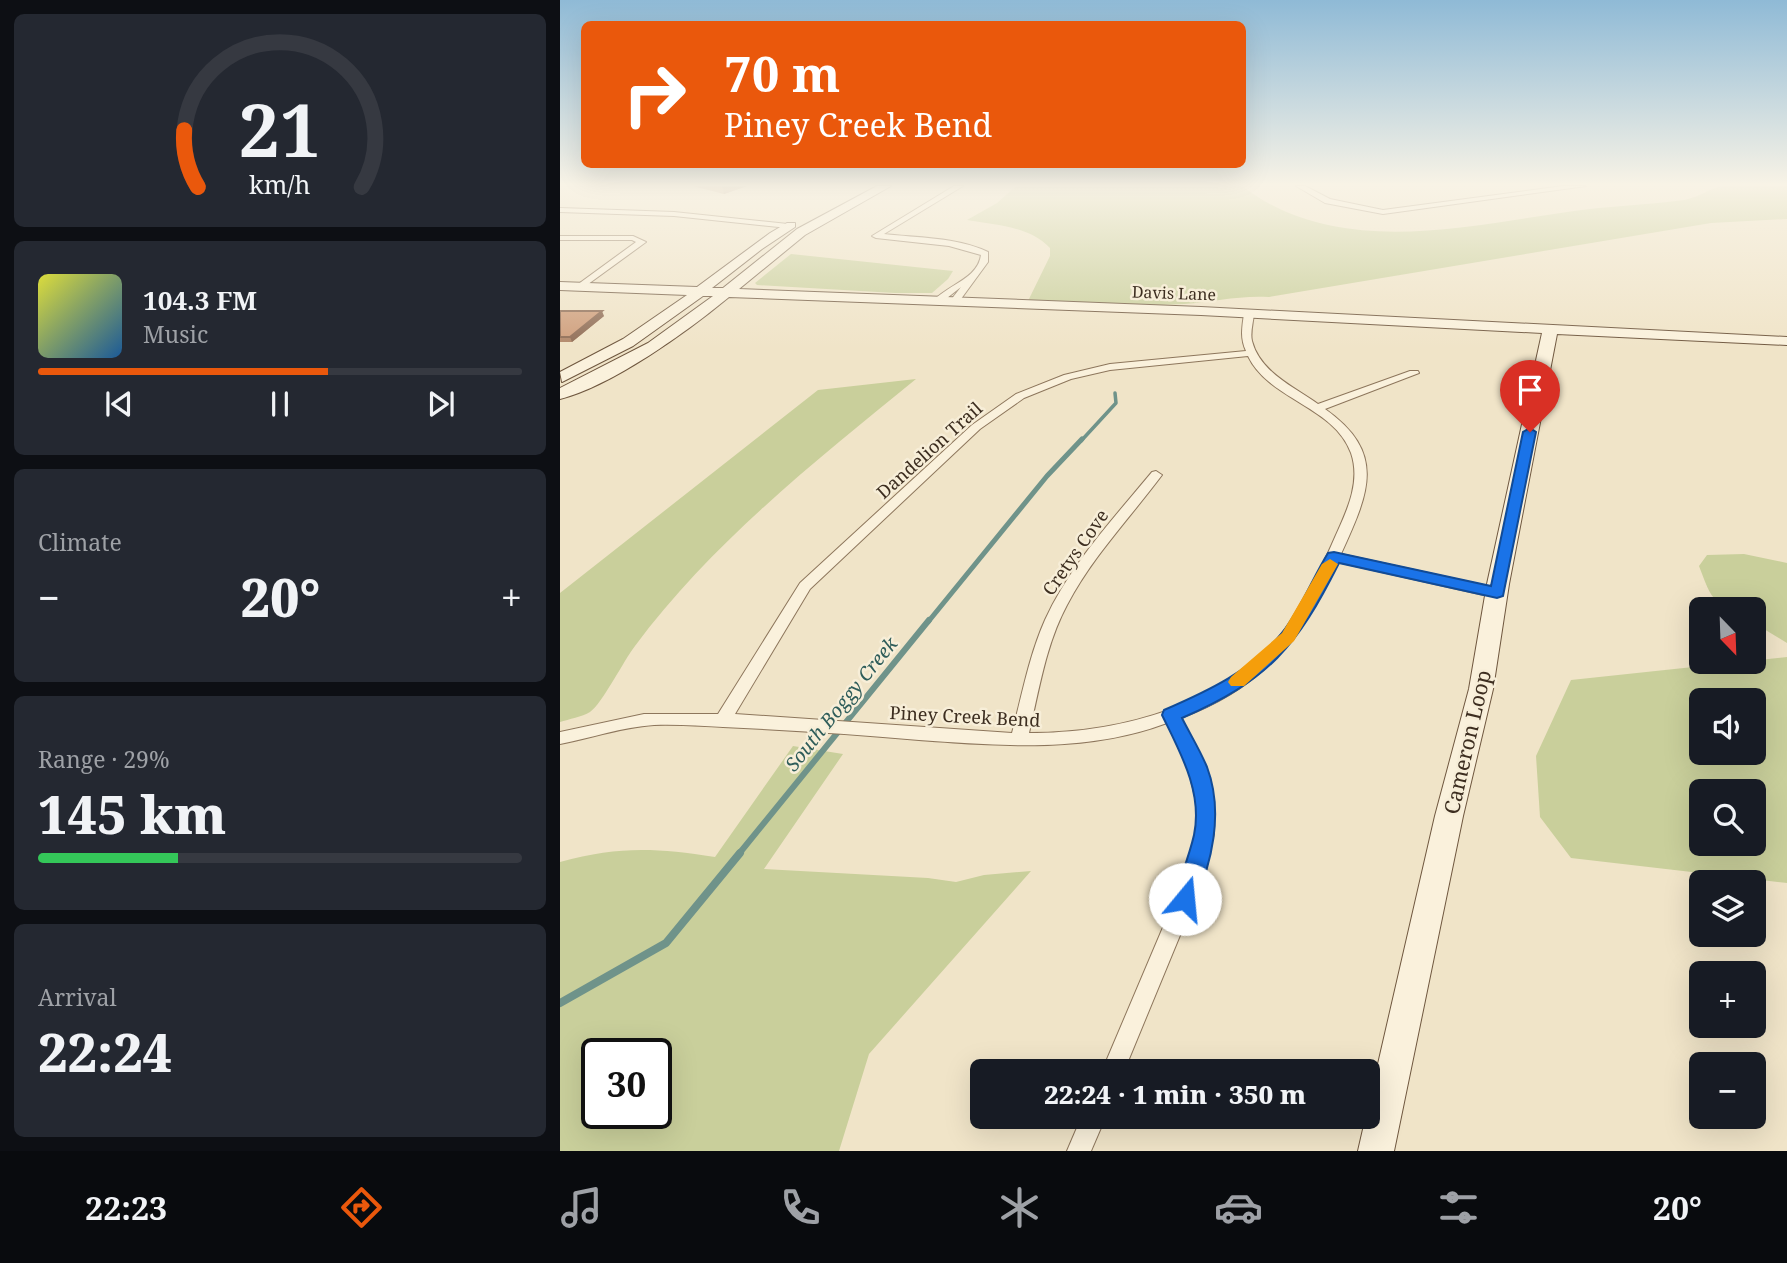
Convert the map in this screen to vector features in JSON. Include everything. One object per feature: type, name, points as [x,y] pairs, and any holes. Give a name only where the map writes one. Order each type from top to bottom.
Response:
[{"type":"street","points":[[580,287],[642,242],[637,240]]},
{"type":"street","points":[[560,378],[617,349],[663,320],[770,240]]},
{"type":"street","points":[[560,394],[653,346],[726,293],[792,240]]},
{"type":"street","points":[[903,240],[978,250],[985,254],[985,262],[955,301]]},
{"type":"street","points":[[939,300],[952,288],[972,279]]},
{"type":"street","name":"Davis Lane","points":[[560,286],[939,300],[1787,341]]},
{"type":"street","points":[[1249,314],[1247,338],[1251,353]]},
{"type":"street","name":"Cameron Loop","points":[[1376,1151],[1449,816],[1481,689],[1497,593],[1550,331]]},
{"type":"street","name":"Piney Creek Bend","points":[[560,738],[652,719],[722,720],[1018,740],[1063,739],[1105,733],[1171,715],[1214,696],[1246,676],[1288,637],[1315,595],[1334,557],[1363,481],[1360,461],[1352,442],[1318,408],[1277,380],[1251,353]]},
{"type":"street","name":"Dandelion Trail","points":[[722,720],[805,586],[976,427],[1020,396],[1068,377],[1110,367],[1251,353]]},
{"type":"street","points":[[1318,408],[1414,373]]},
{"type":"street","name":"Cretys Cove","points":[[1018,740],[1045,640],[1058,607],[1083,568],[1156,475]]},
{"type":"street","points":[[1334,557],[1497,593]]},
{"type":"street","points":[[1118,1059],[1185,899],[1205,834],[1205,801],[1197,768],[1171,715]]},
{"type":"street","points":[[1080,1151],[1089,1129]]},
{"type":"green space","points":[[1040,240],[1611,240],[1269,297],[1165,305],[1028,301],[1050,256],[1050,248]]},
{"type":"green space","points":[[791,254],[953,271],[932,293],[755,283]]},
{"type":"green space","points":[[916,379],[804,472],[732,537],[665,608],[635,646],[595,707],[583,715],[560,722],[560,593],[818,390]]},
{"type":"green space","points":[[1744,554],[1787,563],[1787,643],[1766,630],[1766,597],[1711,595],[1699,566],[1707,555]]},
{"type":"green space","points":[[1787,657],[1787,883],[1766,881],[1766,870],[1689,872],[1571,858],[1540,817],[1536,756],[1571,680],[1689,667],[1689,674],[1766,674],[1766,659]]},
{"type":"green space","points":[[793,746],[843,754],[764,869],[956,882],[984,875],[1031,871],[869,1054],[839,1151],[560,1151],[560,862],[619,851],[674,852],[715,857]]},
{"type":"building","points":[[560,311],[602,311],[570,337],[560,337]]},
{"type":"waterway","name":"South Boggy Creek","points":[[1081,441],[1116,403],[1115,393]]},
{"type":"waterway","name":"South Boggy Creek","points":[[928,622],[1047,476],[1082,439]]},
{"type":"waterway","name":"South Boggy Creek","points":[[738,855],[929,620]]},
{"type":"waterway","name":"South Boggy Creek","points":[[560,1003],[666,943],[740,853]]},
{"type":"slow traffic","points":[[1237,682],[1288,637],[1315,595],[1330,564]]},
{"type":"route","points":[[1185,899],[1205,834],[1205,801],[1197,768],[1171,715],[1214,696],[1246,676],[1269,656],[1288,637],[1315,595],[1334,557],[1497,593],[1530,432]]}]
